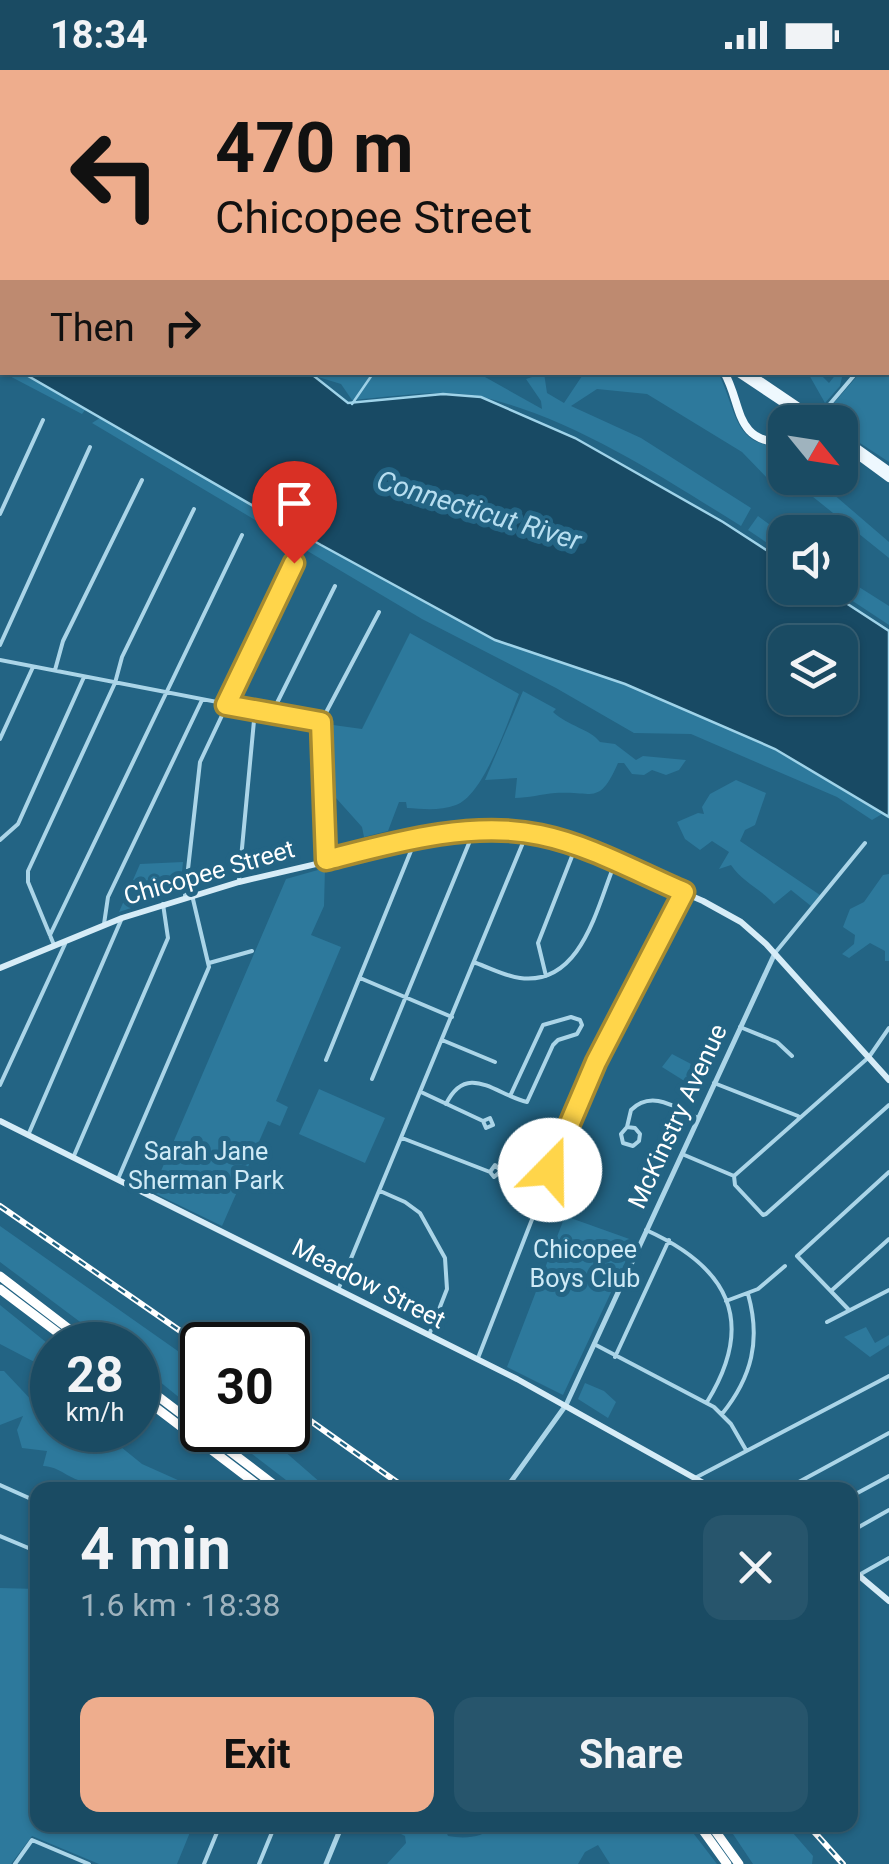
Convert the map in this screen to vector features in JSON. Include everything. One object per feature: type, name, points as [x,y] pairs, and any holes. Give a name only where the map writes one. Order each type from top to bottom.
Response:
[{"type":"highway","points":[[0,1276],[60,1322]]},
{"type":"highway","points":[[0,1289],[44,1322]]},
{"type":"highway","points":[[160,1398],[271,1482]]},
{"type":"highway","points":[[160,1411],[254,1482]]},
{"type":"highway","points":[[703,1832],[727,1864]]},
{"type":"highway","points":[[716,1832],[739,1864]]},
{"type":"main road","points":[[725,375],[744,426],[768,440]]},
{"type":"main road","points":[[742,375],[790,405]]},
{"type":"main road","points":[[751,375],[793,405]]},
{"type":"main road","points":[[858,453],[889,477]]},
{"type":"main road","points":[[858,456],[889,477]]},
{"type":"main road","name":"Chicopee Street","points":[[0,968],[104,924],[239,882],[415,840],[474,831],[527,832],[576,846],[684,892],[741,922],[889,1080]]},
{"type":"main road","name":"Meadow Street","points":[[0,1121],[566,1404],[702,1482]]},
{"type":"main road","points":[[859,1576],[889,1601]]},
{"type":"street","points":[[829,405],[854,375]]},
{"type":"street","points":[[0,514],[43,420]]},
{"type":"street","points":[[0,645],[90,447]]},
{"type":"street","points":[[55,671],[64,641],[142,480]]},
{"type":"street","points":[[54,945],[27,874],[115,683],[122,658],[194,509]]},
{"type":"street","points":[[50,935],[242,535]]},
{"type":"street","points":[[117,1180],[210,963],[189,896],[197,775],[203,752],[294,563]]},
{"type":"street","points":[[272,713],[336,586]]},
{"type":"street","points":[[326,860],[321,722],[380,612]]},
{"type":"street","points":[[0,660],[321,722]]},
{"type":"street","points":[[0,739],[33,666]]},
{"type":"street","points":[[0,840],[18,824],[84,676]]},
{"type":"street","points":[[104,924],[108,897],[202,700]]},
{"type":"street","points":[[239,882],[254,710]]},
{"type":"street","points":[[372,1078],[474,831]]},
{"type":"street","points":[[338,1290],[527,832]]},
{"type":"street","points":[[326,1060],[415,840]]},
{"type":"street","points":[[775,954],[865,843]]},
{"type":"street","points":[[546,976],[538,940],[576,846]]},
{"type":"street","points":[[475,962],[515,978],[546,976],[564,966],[578,951],[614,862]]},
{"type":"street","points":[[478,1360],[577,1104],[684,892]]},
{"type":"street","points":[[73,1158],[168,938],[163,904]]},
{"type":"street","points":[[28,1135],[122,918]]},
{"type":"street","points":[[0,1084],[66,940]]},
{"type":"street","points":[[210,963],[252,951]]},
{"type":"street","name":"McKinstry Avenue","points":[[566,1404],[775,954]]},
{"type":"street","points":[[360,978],[452,1017]]},
{"type":"street","points":[[446,1104],[464,1082],[528,1102],[553,1045],[577,1034],[582,1025],[578,1018],[562,1018],[542,1026],[510,1094]]},
{"type":"street","points":[[740,1027],[777,1042],[792,1056]]},
{"type":"street","points":[[734,1176],[869,1057],[889,1028]]},
{"type":"street","points":[[442,1040],[495,1062]]},
{"type":"street","points":[[714,1084],[801,1117]]},
{"type":"street","points":[[421,1092],[483,1121]]},
{"type":"street","points":[[627,1127],[630,1112],[646,1100],[659,1101],[698,1118]]},
{"type":"street","points":[[734,1176],[735,1186],[763,1215],[889,1105]]},
{"type":"street","points":[[402,1138],[490,1172]]},
{"type":"street","points":[[682,1154],[734,1176]]},
{"type":"street","points":[[849,1310],[797,1256],[889,1172]]},
{"type":"street","points":[[380,1191],[418,1212],[446,1262],[446,1293],[428,1336]]},
{"type":"street","points":[[646,1230],[693,1254],[726,1301],[730,1354],[707,1402]]},
{"type":"street","points":[[831,1292],[889,1238]]},
{"type":"street","points":[[615,1358],[668,1240]]},
{"type":"street","points":[[726,1301],[748,1294],[786,1266]]},
{"type":"street","points":[[827,1322],[889,1290]]},
{"type":"street","points":[[722,1414],[740,1390],[753,1353],[755,1328],[748,1294]]},
{"type":"street","points":[[594,1344],[707,1402],[722,1414],[746,1450]]},
{"type":"street","points":[[695,1478],[889,1376]]},
{"type":"street","points":[[511,1482],[566,1404]]},
{"type":"street","points":[[799,1482],[889,1433]]},
{"type":"street","points":[[858,1493],[889,1476]]},
{"type":"street","points":[[0,1486],[30,1499]]},
{"type":"street","points":[[858,1527],[889,1510]]},
{"type":"street","points":[[0,1536],[30,1549]]},
{"type":"street","points":[[859,1576],[889,1558]]},
{"type":"street","points":[[204,1864],[217,1832]]},
{"type":"street","points":[[259,1864],[272,1832]]},
{"type":"street","points":[[326,1864],[339,1832]]},
{"type":"street","points":[[16,1864],[32,1840],[89,1864]]},
{"type":"green space","points":[[8,375],[26,375],[85,410],[82,414]]},
{"type":"green space","points":[[312,375],[485,377],[542,409],[526,379],[538,375],[544,375],[547,393],[564,403],[583,375],[719,375],[739,424],[755,441],[768,445],[768,479],[742,452],[647,394],[597,389],[571,406],[641,438],[751,508],[741,526],[616,451],[516,407],[450,393],[352,400],[341,384]]},
{"type":"green space","points":[[809,375],[821,375],[829,383],[835,375],[843,375],[840,386],[825,403]]},
{"type":"green space","points":[[858,375],[889,375],[889,462],[858,442],[858,405],[832,405]]},
{"type":"green space","points":[[100,418],[495,640],[625,684],[775,749],[882,814],[872,820],[837,797],[691,734],[634,733],[422,619],[92,423]]},
{"type":"green space","points":[[811,495],[834,495],[858,515],[836,515]]},
{"type":"green space","points":[[858,515],[889,542],[889,558],[858,533]]},
{"type":"green space","points":[[758,516],[768,523],[768,544],[748,530]]},
{"type":"green space","points":[[858,586],[889,606],[889,625],[858,605]]},
{"type":"green space","points":[[410,633],[519,694],[494,756],[466,798],[438,809],[407,808],[406,802],[399,802],[388,831],[364,837],[362,827],[327,788],[326,724],[362,729]]},
{"type":"green space","points":[[523,691],[556,709],[553,712],[559,717],[600,742],[615,744],[636,760],[643,756],[686,760],[679,770],[666,775],[652,770],[644,775],[632,774],[624,763],[618,763],[606,786],[594,793],[515,798],[517,778],[485,780]]},
{"type":"green space","points":[[736,780],[766,793],[755,825],[745,830],[740,841],[820,895],[811,906],[791,890],[774,904],[731,865],[719,869],[729,852],[712,841],[700,850],[685,839],[677,822],[704,814],[702,807],[710,794]]},
{"type":"green space","points":[[183,862],[180,892],[119,912],[140,864]]},
{"type":"green space","name":"Sarah Jane Sherman Park","points":[[325,868],[324,906],[311,935],[341,947],[276,1101],[288,1107],[280,1126],[268,1121],[222,1226],[152,1192],[286,879]]},
{"type":"green space","points":[[889,874],[889,961],[885,961],[885,951],[870,943],[849,958],[842,954],[854,944],[855,935],[843,927],[850,909],[864,902],[883,875]]},
{"type":"green space","points":[[672,1054],[693,1065],[686,1082],[662,1067]]},
{"type":"green space","points":[[319,1089],[385,1118],[365,1163],[299,1134]]},
{"type":"green space","name":"Chicopee Boys Club","points":[[565,1216],[635,1241],[563,1395],[507,1367]]},
{"type":"green space","points":[[0,1226],[137,1322],[80,1322],[0,1262]]},
{"type":"green space","points":[[0,1305],[30,1329],[30,1360],[0,1344]]},
{"type":"green space","points":[[866,1327],[875,1343],[889,1335],[889,1345],[870,1357],[844,1337]]},
{"type":"green space","points":[[160,1338],[180,1353],[180,1398],[160,1382]]},
{"type":"green space","points":[[0,1371],[30,1399],[30,1449],[22,1448],[17,1430],[23,1416],[0,1425]]},
{"type":"green space","points":[[585,1383],[604,1391],[616,1402],[608,1418],[578,1399]]},
{"type":"green space","points":[[47,1452],[127,1452],[142,1464],[180,1482],[88,1482],[43,1466]]},
{"type":"green space","points":[[250,1452],[285,1452],[320,1482],[289,1482]]},
{"type":"green space","points":[[0,1588],[30,1589],[30,1832],[190,1832],[177,1864],[99,1864],[32,1836],[11,1864],[0,1864]]},
{"type":"green space","points":[[397,1832],[446,1832],[448,1836],[461,1837],[486,1832],[692,1832],[717,1864],[610,1864],[598,1845],[585,1852],[578,1864],[387,1864],[406,1843],[405,1836]]},
{"type":"green space","points":[[732,1832],[792,1832],[813,1856],[812,1864],[753,1864]]},
{"type":"water","name":"Connecticut River","points":[[26,375],[311,375],[348,403],[443,394],[481,397],[575,438],[768,551],[768,605],[849,605],[889,631],[889,817],[775,749],[625,684],[495,640]]},
{"type":"waterway","points":[[352,404],[372,375]]},
{"type":"railway","points":[[0,1206],[180,1331]]},
{"type":"railway","points":[[310,1421],[397,1482]]},
{"type":"railway","points":[[814,1832],[843,1864]]},
{"type":"route","points":[[294,563],[226,705],[321,722],[326,860],[461,833],[513,831],[574,845],[684,892],[596,1062],[550,1170]]}]
